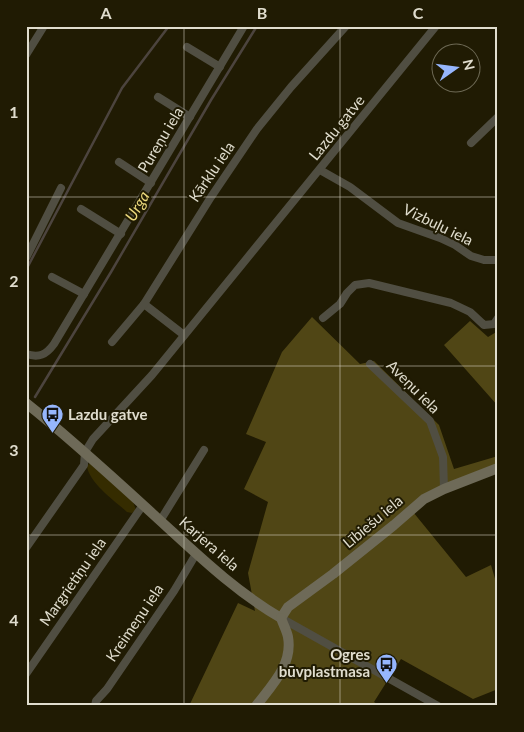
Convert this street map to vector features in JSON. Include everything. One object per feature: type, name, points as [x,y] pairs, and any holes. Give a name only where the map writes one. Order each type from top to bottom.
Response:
[{"type":"street","points":[[27,53],[44,26]]},
{"type":"street","name":"Pureņu iela","points":[[26,354],[45,355],[54,344],[244,26]]},
{"type":"street","name":"Kārklu iela","points":[[112,342],[144,304],[211,197],[257,129],[291,87],[346,26]]},
{"type":"street","name":"Lazdu gatve","points":[[26,548],[84,465],[85,452],[93,439],[152,375],[436,26]]},
{"type":"street","points":[[187,47],[220,67]]},
{"type":"street","points":[[158,97],[190,117]]},
{"type":"street","points":[[471,143],[498,117]]},
{"type":"street","points":[[119,162],[151,183]]},
{"type":"street","name":"Vizbuļu iela","points":[[320,170],[350,187],[398,223],[440,238],[471,256],[484,260],[498,260]]},
{"type":"street","points":[[26,258],[61,188]]},
{"type":"street","points":[[81,209],[120,234]]},
{"type":"street","points":[[52,277],[84,294]]},
{"type":"street","points":[[323,318],[340,304],[355,285],[369,283],[451,302],[470,312],[484,325],[494,324],[498,318]]},
{"type":"street","points":[[144,304],[184,335]]},
{"type":"street","name":"Aveņu iela","points":[[370,364],[430,421],[442,457],[444,489]]},
{"type":"street","name":"Karjera iela","points":[[26,403],[85,452],[196,554],[247,597],[438,706]]},
{"type":"street","points":[[160,521],[204,450]]},
{"type":"street","name":"Lībiešu iela","points":[[281,618],[288,607],[333,574],[424,499],[498,468]]},
{"type":"street","name":"Margrietiņu iela","points":[[26,674],[143,505]]},
{"type":"street","name":"Kreimeņu iela","points":[[95,706],[96,701],[107,689],[174,591],[196,554]]},
{"type":"street","points":[[256,706],[277,680],[287,656],[288,637],[281,618]]},
{"type":"shaded area","points":[[312,317],[360,364],[374,361],[439,425],[454,469],[498,456],[498,465],[409,507],[466,577],[491,565],[498,589],[498,689],[473,699],[401,659],[374,702],[380,706],[189,706],[238,603],[255,611],[248,573],[268,502],[244,489],[266,442],[246,434],[282,352]]},
{"type":"shaded area","points":[[470,321],[488,337],[498,331],[498,406],[444,345]]},
{"type":"shaded area","points":[[89,464],[133,502],[136,510],[132,513],[127,512],[103,491],[92,479],[87,466]]},
{"type":"waterway","points":[[26,270],[122,88],[169,26]]},
{"type":"waterway","name":"Urga","points":[[35,397],[257,26]]},
{"type":"place","name":"Lazdu gatve","points":[[52,434]]},
{"type":"place","name":"Ogres būvplastmasa","points":[[386,683]]}]
